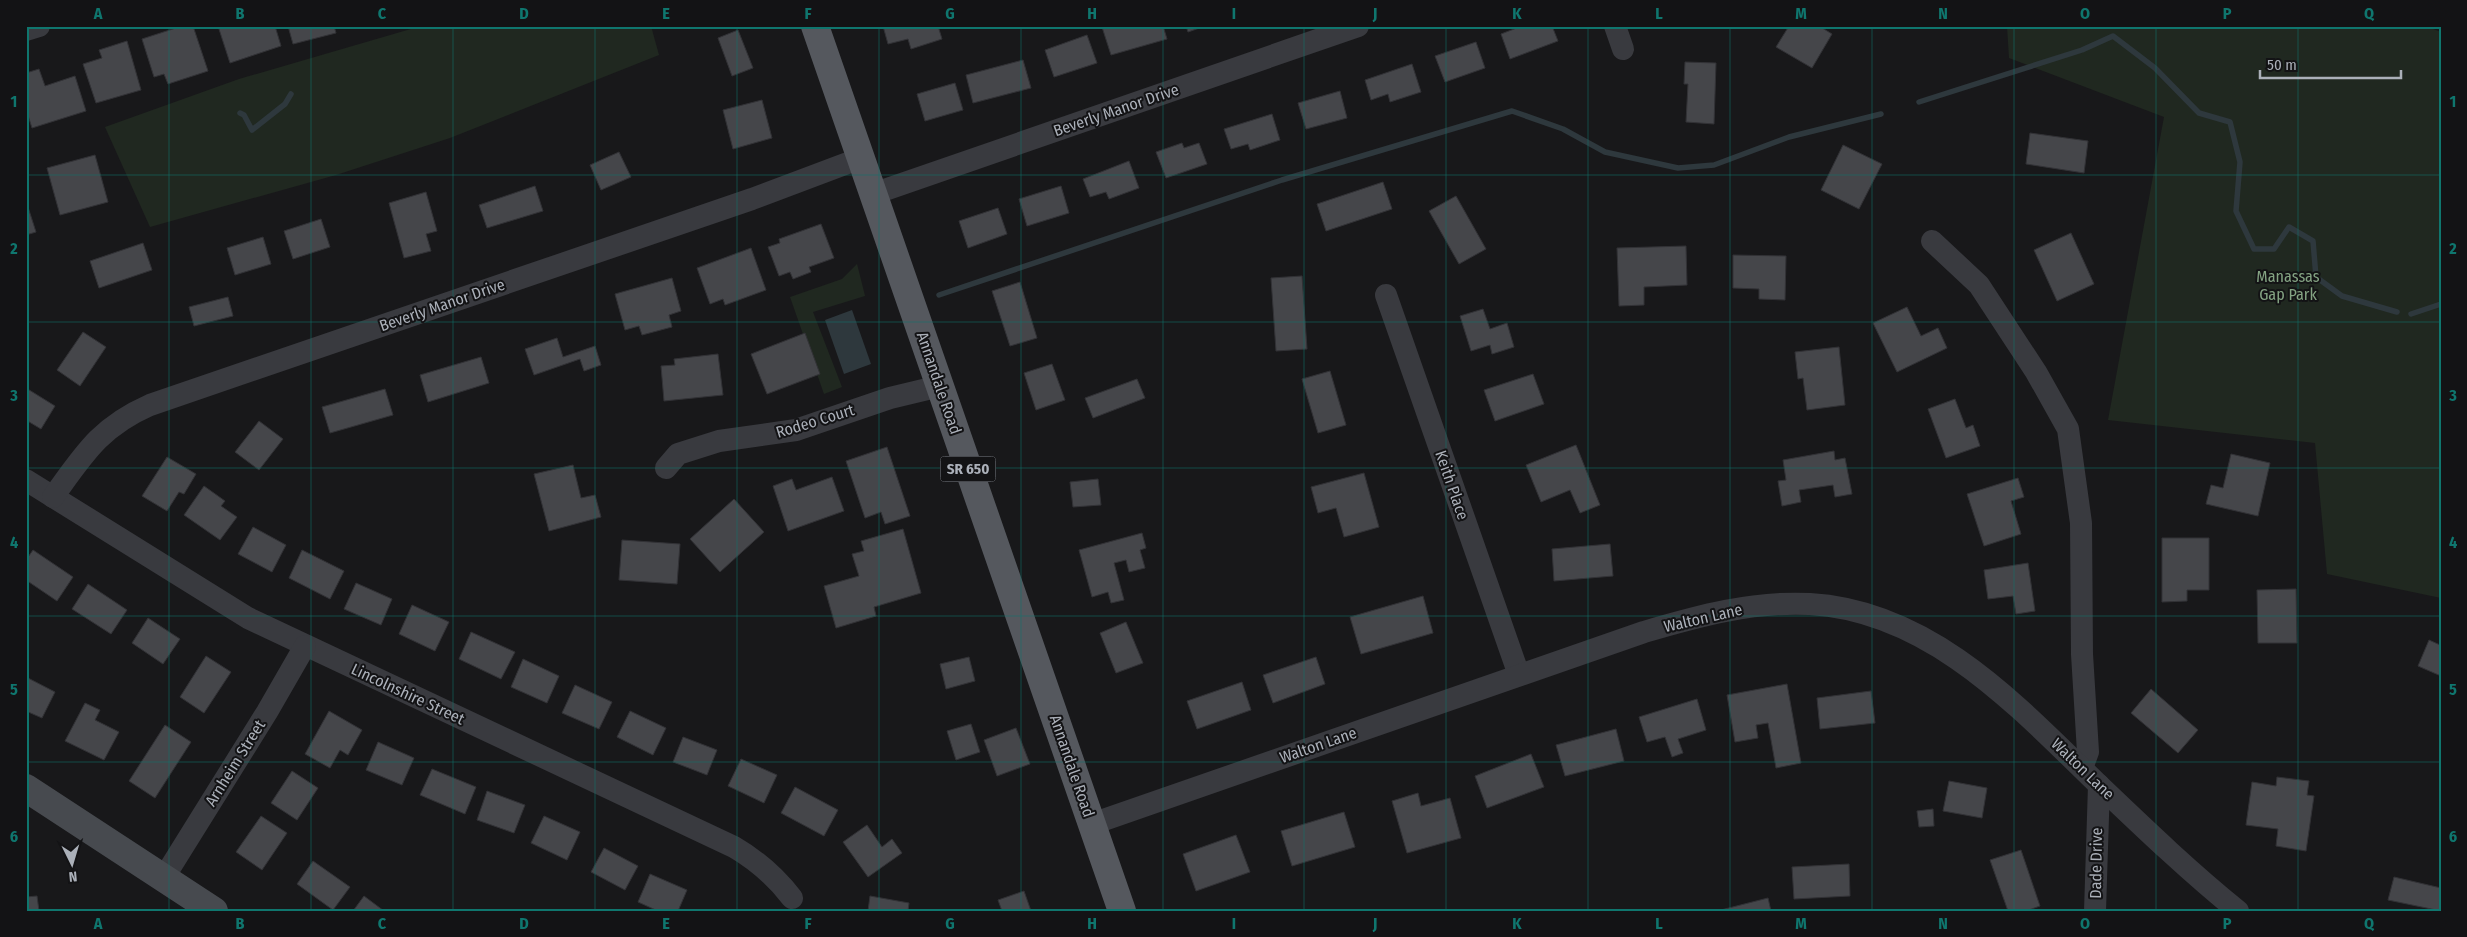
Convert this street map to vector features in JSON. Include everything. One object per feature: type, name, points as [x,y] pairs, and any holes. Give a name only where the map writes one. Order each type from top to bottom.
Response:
[{"type":"main road","name":"Annandale Road","points":[[815,26],[1122,911]]},
{"type":"main road","points":[[26,788],[214,911]]},
{"type":"street","points":[[26,30],[39,26]]},
{"type":"street","name":"Beverly Manor Drive","points":[[873,194],[1358,26]]},
{"type":"street","points":[[1615,26],[1623,49]]},
{"type":"street","name":"Beverly Manor Drive","points":[[54,497],[92,444],[108,428],[128,414],[752,199],[861,158]]},
{"type":"street","points":[[1932,241],[1978,284],[2036,372],[2068,429],[2081,523],[2082,654],[2088,752],[2082,768]]},
{"type":"street","name":"Keith Place","points":[[1386,294],[1519,675]]},
{"type":"street","name":"Rodeo Court","points":[[666,468],[678,454],[702,446],[719,441],[796,430],[873,403],[940,386]]},
{"type":"street","name":"Lincolnshire Street","points":[[26,480],[224,605],[304,646],[734,847],[758,862],[776,878],[792,898]]},
{"type":"street","name":"Walton Lane","points":[[1092,824],[1644,632],[1736,608],[1812,604],[1849,610],[1883,620],[1948,652],[1993,686],[2082,768],[2151,836],[2238,911]]},
{"type":"street","name":"Arnheim Street","points":[[163,879],[267,712],[304,646]]},
{"type":"street","name":"Dade Drive","points":[[2095,911],[2099,785]]},
{"type":"green space","points":[[421,26],[651,26],[659,55],[450,138],[336,175],[150,227],[105,127],[239,79]]},
{"type":"green space","name":"Manassas Gap Park","points":[[2007,26],[2425,26],[2441,32],[2441,598],[2327,574],[2315,443],[2108,420],[2164,117],[2009,58]]},
{"type":"green space","points":[[857,264],[865,296],[813,312],[842,387],[824,394],[790,297],[842,279]]},
{"type":"shaded area","points":[[852,310],[871,364],[844,374],[825,320]]},
{"type":"building","points":[[182,26],[193,26],[208,71],[168,84],[164,74],[154,77],[142,39]]},
{"type":"building","points":[[218,26],[275,26],[281,46],[230,63]]},
{"type":"building","points":[[288,26],[334,26],[336,33],[293,44]]},
{"type":"building","points":[[883,26],[938,26],[942,39],[911,49],[908,39],[888,44]]},
{"type":"building","points":[[1163,26],[1167,39],[1111,55],[1102,27]]},
{"type":"building","points":[[1186,26],[1205,26],[1188,32]]},
{"type":"building","points":[[1522,26],[1552,26],[1558,41],[1510,59],[1501,34]]},
{"type":"building","points":[[1789,26],[1819,26],[1832,34],[1812,68],[1776,47]]},
{"type":"building","points":[[738,30],[753,68],[732,76],[718,38]]},
{"type":"building","points":[[1087,35],[1097,63],[1054,77],[1045,50]]},
{"type":"building","points":[[127,41],[141,90],[96,103],[83,64],[102,58],[99,50]]},
{"type":"building","points":[[1476,42],[1485,68],[1445,82],[1435,56]]},
{"type":"building","points":[[1023,60],[1031,88],[973,103],[966,75]]},
{"type":"building","points":[[1685,62],[1716,63],[1714,124],[1686,122],[1688,84],[1684,84]]},
{"type":"building","points":[[1412,64],[1421,92],[1390,102],[1388,94],[1371,100],[1365,80]]},
{"type":"building","points":[[39,69],[45,86],[75,76],[86,111],[32,128],[26,109],[26,73]]},
{"type":"building","points":[[955,83],[963,110],[925,121],[917,94]]},
{"type":"building","points":[[1340,91],[1347,118],[1306,129],[1298,103]]},
{"type":"building","points":[[762,100],[772,138],[733,149],[723,110]]},
{"type":"building","points":[[1272,114],[1280,140],[1250,150],[1248,144],[1231,149],[1224,129]]},
{"type":"building","points":[[2030,133],[2088,141],[2084,173],[2026,164]]},
{"type":"building","points":[[1182,143],[1184,148],[1199,143],[1207,164],[1166,178],[1156,152]]},
{"type":"building","points":[[1843,145],[1882,164],[1859,209],[1821,190]]},
{"type":"building","points":[[619,152],[631,177],[601,190],[590,165]]},
{"type":"building","points":[[95,155],[108,202],[60,215],[47,168]]},
{"type":"building","points":[[1129,161],[1139,188],[1109,199],[1106,192],[1090,197],[1083,179]]},
{"type":"building","points":[[1383,182],[1392,209],[1326,231],[1317,204]]},
{"type":"building","points":[[535,186],[543,211],[487,228],[479,205]]},
{"type":"building","points":[[1061,186],[1069,213],[1027,226],[1019,199]]},
{"type":"building","points":[[426,192],[437,231],[426,234],[431,251],[404,258],[389,203]]},
{"type":"building","points":[[1456,196],[1486,249],[1459,264],[1429,211]]},
{"type":"building","points":[[26,201],[36,232],[26,235]]},
{"type":"building","points":[[998,208],[1007,234],[968,248],[959,221]]},
{"type":"building","points":[[321,219],[330,247],[293,259],[284,231]]},
{"type":"building","points":[[821,224],[834,258],[809,267],[811,272],[793,279],[790,272],[779,276],[768,247],[780,243],[779,239]]},
{"type":"building","points":[[2071,233],[2094,284],[2057,301],[2034,250]]},
{"type":"building","points":[[263,237],[271,264],[235,275],[227,248]]},
{"type":"building","points":[[143,243],[152,270],[99,288],[90,261]]},
{"type":"building","points":[[1686,246],[1687,285],[1644,287],[1644,305],[1619,306],[1617,248]]},
{"type":"building","points":[[751,248],[766,290],[725,305],[723,299],[710,304],[697,268]]},
{"type":"building","points":[[1733,255],[1786,256],[1785,300],[1759,299],[1759,289],[1733,288]]},
{"type":"building","points":[[1302,276],[1307,349],[1276,351],[1271,278]]},
{"type":"building","points":[[672,278],[681,311],[669,315],[672,327],[642,335],[639,326],[625,330],[615,294]]},
{"type":"building","points":[[1020,282],[1037,338],[1010,346],[992,291]]},
{"type":"building","points":[[228,297],[233,316],[194,326],[189,307]]},
{"type":"building","points":[[1907,307],[1921,336],[1938,328],[1947,348],[1897,372],[1873,323]]},
{"type":"building","points":[[1483,309],[1490,329],[1507,323],[1514,347],[1492,354],[1490,345],[1471,351],[1460,316]]},
{"type":"building","points":[[83,332],[106,347],[80,386],[57,370]]},
{"type":"building","points":[[805,333],[820,374],[767,394],[751,354]]},
{"type":"building","points":[[557,338],[563,357],[595,346],[601,365],[584,371],[580,359],[534,375],[525,349]]},
{"type":"building","points":[[1839,347],[1845,405],[1807,410],[1803,378],[1798,379],[1795,352]]},
{"type":"building","points":[[718,354],[723,395],[664,401],[661,366],[675,365],[674,359]]},
{"type":"building","points":[[481,357],[489,383],[428,402],[420,375]]},
{"type":"building","points":[[1052,364],[1065,400],[1036,410],[1024,373]]},
{"type":"building","points":[[1330,371],[1346,425],[1318,433],[1302,379]]},
{"type":"building","points":[[1533,374],[1544,404],[1495,421],[1484,390]]},
{"type":"building","points":[[1137,379],[1145,398],[1093,418],[1085,398]]},
{"type":"building","points":[[26,388],[55,406],[41,429],[26,420]]},
{"type":"building","points":[[385,389],[393,415],[330,433],[322,407]]},
{"type":"building","points":[[1955,399],[1966,428],[1973,425],[1980,446],[1946,458],[1928,409]]},
{"type":"building","points":[[259,421],[283,439],[259,470],[235,452]]},
{"type":"building","points":[[1576,445],[1600,505],[1580,513],[1570,490],[1541,502],[1526,465]]},
{"type":"building","points":[[887,447],[910,516],[885,524],[881,512],[865,518],[846,461]]},
{"type":"building","points":[[1834,451],[1835,460],[1845,458],[1852,494],[1835,497],[1833,485],[1799,490],[1801,502],[1782,506],[1778,481],[1786,480],[1783,460]]},
{"type":"building","points":[[2231,454],[2270,463],[2258,516],[2206,504],[2211,485],[2223,488]]},
{"type":"building","points":[[167,457],[196,474],[184,494],[179,492],[167,511],[142,496]]},
{"type":"building","points":[[573,465],[581,498],[595,495],[601,517],[549,531],[534,474]]},
{"type":"building","points":[[1364,473],[1379,527],[1344,537],[1336,508],[1318,513],[1311,487]]},
{"type":"building","points":[[832,477],[844,511],[788,531],[773,486],[792,479],[796,490]]},
{"type":"building","points":[[2018,478],[2024,497],[2011,501],[2021,534],[1984,546],[1967,494]]},
{"type":"building","points":[[1098,479],[1101,505],[1073,507],[1070,482]]},
{"type":"building","points":[[204,486],[225,501],[221,506],[237,517],[220,540],[184,515]]},
{"type":"building","points":[[734,499],[764,532],[720,572],[690,539]]},
{"type":"building","points":[[253,527],[286,545],[272,572],[238,554]]},
{"type":"building","points":[[903,529],[921,593],[874,607],[876,616],[836,628],[824,586],[859,576],[852,554],[864,551],[861,541]]},
{"type":"building","points":[[1142,533],[1146,548],[1140,550],[1145,568],[1129,572],[1126,560],[1114,563],[1124,600],[1111,603],[1108,592],[1092,597],[1079,550]]},
{"type":"building","points":[[2162,538],[2209,538],[2209,590],[2187,590],[2187,601],[2162,602]]},
{"type":"building","points":[[622,540],[680,544],[677,584],[619,580]]},
{"type":"building","points":[[1610,544],[1613,576],[1554,581],[1552,549]]},
{"type":"building","points":[[33,550],[73,577],[57,601],[26,580],[26,560]]},
{"type":"building","points":[[302,550],[344,571],[330,599],[289,578]]},
{"type":"building","points":[[2028,563],[2035,611],[2016,614],[2013,596],[1988,599],[1984,570]]},
{"type":"building","points":[[356,583],[392,599],[381,625],[344,609]]},
{"type":"building","points":[[88,584],[127,610],[111,634],[72,609]]},
{"type":"building","points":[[2296,589],[2297,643],[2258,643],[2257,590]]},
{"type":"building","points":[[1423,596],[1433,633],[1361,654],[1350,617]]},
{"type":"building","points":[[412,605],[449,622],[435,651],[399,634]]},
{"type":"building","points":[[148,618],[180,639],[163,664],[132,643]]},
{"type":"building","points":[[1126,622],[1143,663],[1116,673],[1100,633]]},
{"type":"building","points":[[471,632],[515,652],[501,679],[459,659]]},
{"type":"building","points":[[2429,640],[2440,645],[2441,643],[2441,676],[2418,666]]},
{"type":"building","points":[[206,656],[231,672],[204,713],[180,697]]},
{"type":"building","points":[[969,657],[975,681],[946,689],[940,664]]},
{"type":"building","points":[[1316,657],[1325,684],[1273,703],[1263,675]]},
{"type":"building","points":[[523,659],[559,676],[547,703],[511,687]]},
{"type":"building","points":[[26,677],[55,692],[42,718],[26,711]]},
{"type":"building","points":[[1242,682],[1251,710],[1197,729],[1187,701]]},
{"type":"building","points":[[1787,684],[1801,763],[1776,768],[1768,723],[1756,725],[1758,738],[1735,742],[1727,695]]},
{"type":"building","points":[[575,685],[612,702],[599,729],[562,713]]},
{"type":"building","points":[[2151,689],[2198,730],[2178,753],[2131,713]]},
{"type":"building","points":[[1871,691],[1875,723],[1820,729],[1817,698]]},
{"type":"building","points":[[1697,699],[1706,730],[1678,739],[1683,753],[1672,757],[1665,737],[1647,742],[1639,717]]},
{"type":"building","points":[[85,703],[100,710],[95,720],[119,732],[104,760],[65,741]]},
{"type":"building","points":[[329,711],[362,730],[348,755],[340,750],[330,768],[305,754]]},
{"type":"building","points":[[630,711],[666,728],[653,755],[617,737]]},
{"type":"building","points":[[971,724],[980,752],[956,760],[947,731]]},
{"type":"building","points":[[165,725],[191,742],[155,798],[129,781]]},
{"type":"building","points":[[1016,728],[1030,764],[997,776],[984,740]]},
{"type":"building","points":[[1616,729],[1624,761],[1565,776],[1556,745]]},
{"type":"building","points":[[683,737],[717,750],[707,775],[673,762]]},
{"type":"building","points":[[378,742],[414,758],[402,785],[366,770]]},
{"type":"building","points":[[1531,754],[1544,787],[1487,808],[1475,776]]},
{"type":"building","points":[[741,759],[777,775],[764,803],[728,786]]},
{"type":"building","points":[[432,769],[476,787],[465,814],[420,795]]},
{"type":"building","points":[[292,771],[318,788],[297,820],[271,803]]},
{"type":"building","points":[[2277,777],[2309,781],[2307,795],[2314,796],[2306,851],[2276,846],[2278,829],[2246,825],[2252,782],[2276,786]]},
{"type":"building","points":[[1949,781],[1987,788],[1982,818],[1943,811]]},
{"type":"building","points":[[795,787],[838,810],[824,836],[781,813]]},
{"type":"building","points":[[487,791],[525,805],[514,833],[477,820]]},
{"type":"building","points":[[1418,793],[1421,806],[1450,798],[1461,838],[1407,853],[1392,801]]},
{"type":"building","points":[[1933,809],[1934,826],[1919,827],[1917,811]]},
{"type":"building","points":[[1344,812],[1355,847],[1292,866],[1281,831]]},
{"type":"building","points":[[261,816],[287,833],[262,870],[236,852]]},
{"type":"building","points":[[544,816],[580,832],[567,860],[531,843]]},
{"type":"building","points":[[867,825],[882,847],[892,839],[902,853],[868,877],[843,842]]},
{"type":"building","points":[[1236,835],[1250,872],[1196,891],[1183,854]]},
{"type":"building","points":[[604,848],[638,866],[625,890],[591,872]]},
{"type":"building","points":[[2021,850],[2040,906],[2026,911],[2008,911],[1990,860]]},
{"type":"building","points":[[313,861],[350,887],[333,910],[297,884]]},
{"type":"building","points":[[1849,864],[1850,896],[1794,899],[1792,867]]},
{"type":"building","points":[[650,874],[687,890],[678,911],[658,911],[638,902]]},
{"type":"building","points":[[2394,877],[2441,888],[2441,911],[2388,900]]},
{"type":"building","points":[[1024,891],[1031,911],[1002,911],[998,900]]},
{"type":"building","points":[[37,896],[39,911],[26,911],[26,897]]},
{"type":"building","points":[[364,896],[384,911],[353,911]]},
{"type":"building","points":[[870,896],[909,903],[908,911],[868,911]]},
{"type":"building","points":[[1768,898],[1771,911],[1717,911]]},
{"type":"waterway","points":[[1919,102],[2082,50],[2113,36],[2155,68],[2199,113],[2230,122],[2240,162],[2236,211],[2254,249],[2274,249],[2289,227],[2313,241],[2316,277],[2342,296],[2397,312]]},
{"type":"waterway","points":[[240,113],[244,115],[252,130],[285,104],[291,94]]},
{"type":"waterway","points":[[939,295],[1282,180],[1512,111],[1563,129],[1605,152],[1678,168],[1714,165],[1789,137],[1881,114]]},
{"type":"waterway","points":[[2411,314],[2441,304]]}]
